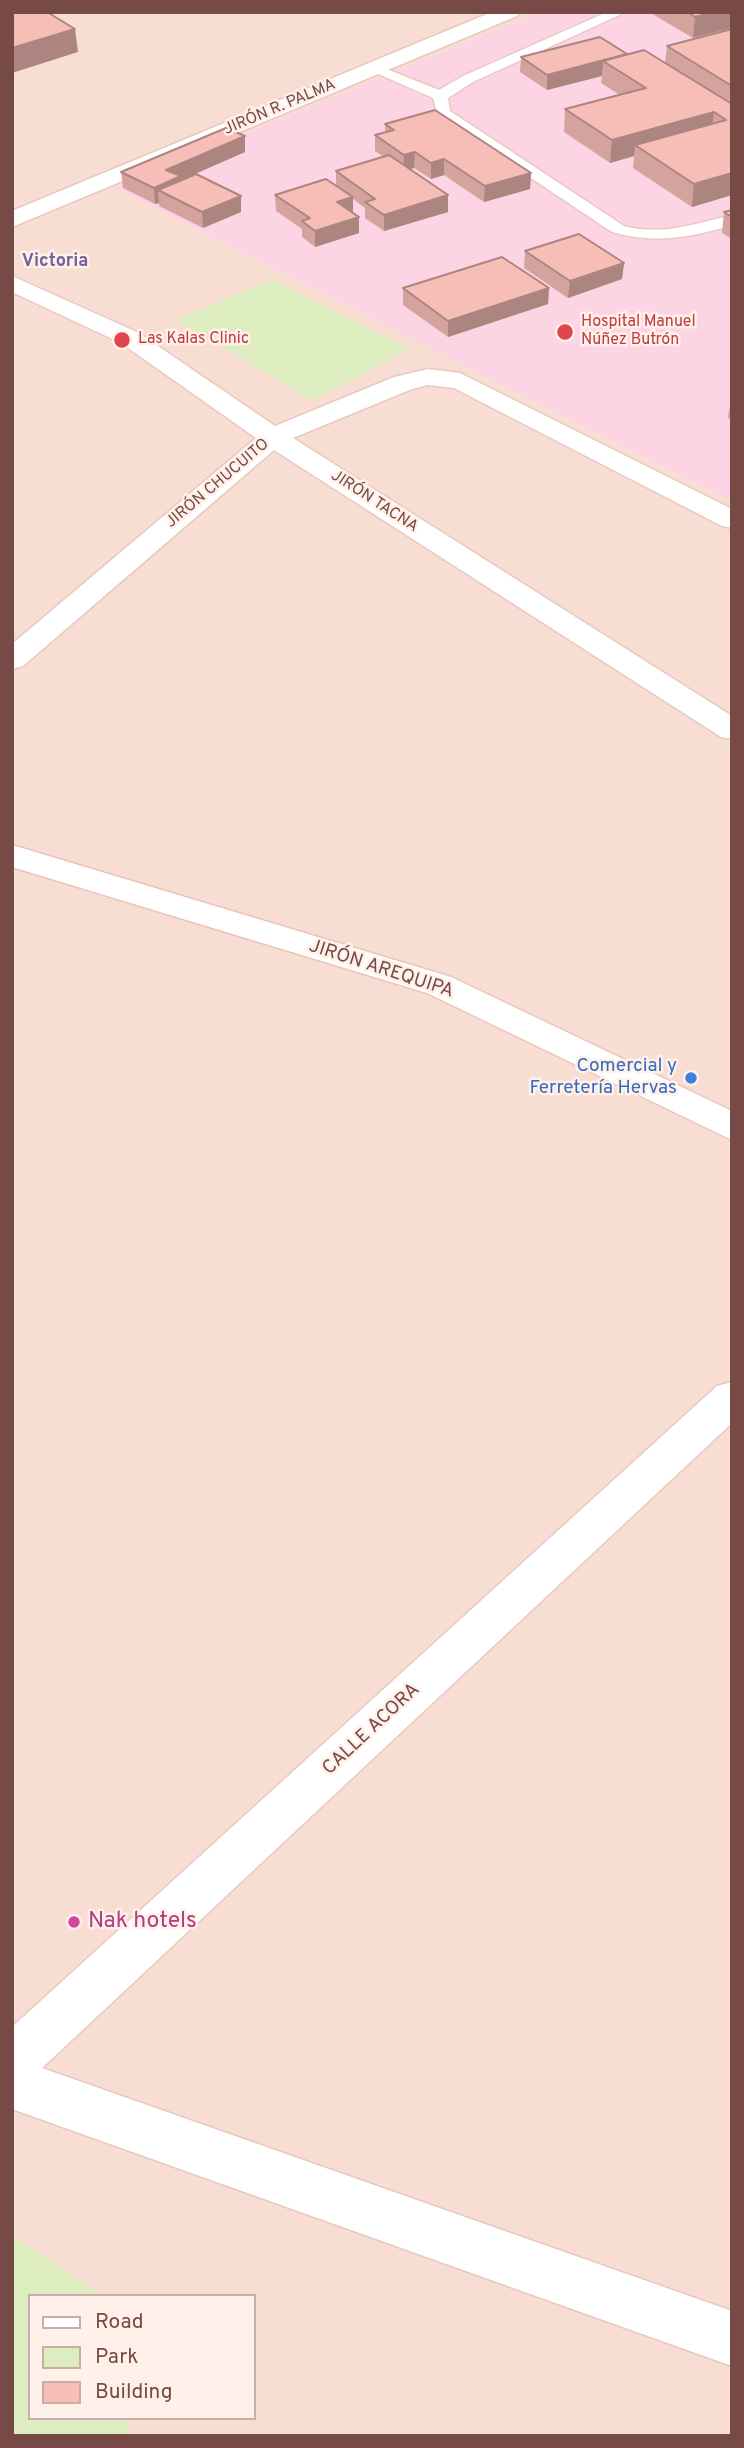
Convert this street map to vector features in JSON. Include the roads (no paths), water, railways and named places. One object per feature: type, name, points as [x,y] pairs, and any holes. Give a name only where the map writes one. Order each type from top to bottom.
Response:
[{"type":"street","name":"JIRÓN R. PALMA","points":[[12,220],[510,12]]},
{"type":"street","name":"JIRÓN TACNA","points":[[12,283],[130,338],[273,437],[732,730]]},
{"type":"street","name":"JIRÓN CHUCUITO","points":[[12,660],[273,437],[403,383],[428,377],[460,381],[732,520]]},
{"type":"street","name":"JIRÓN AREQUIPA","points":[[12,856],[439,985],[732,1127]]},
{"type":"street","name":"CALLE ACORA","points":[[12,2062],[732,1398]]},
{"type":"street","points":[[12,2082],[732,2339]]},
{"type":"lane","points":[[440,96],[468,79],[619,12]]},
{"type":"lane","points":[[374,69],[440,96]]},
{"type":"lane","points":[[440,96],[443,113],[618,229],[632,234],[663,237],[689,233],[732,220]]},
{"type":"place","name":"Hospital Manuel Núñez Butrón","points":[[565,332]]},
{"type":"place","name":"Las Kalas Clinic","points":[[122,340]]},
{"type":"place","name":"Comercial y Ferretería Hervas","points":[[691,1078]]},
{"type":"place","name":"Nak hotels","points":[[74,1922]]},
{"type":"district","name":"Victoria","points":[[55,262]]}]
